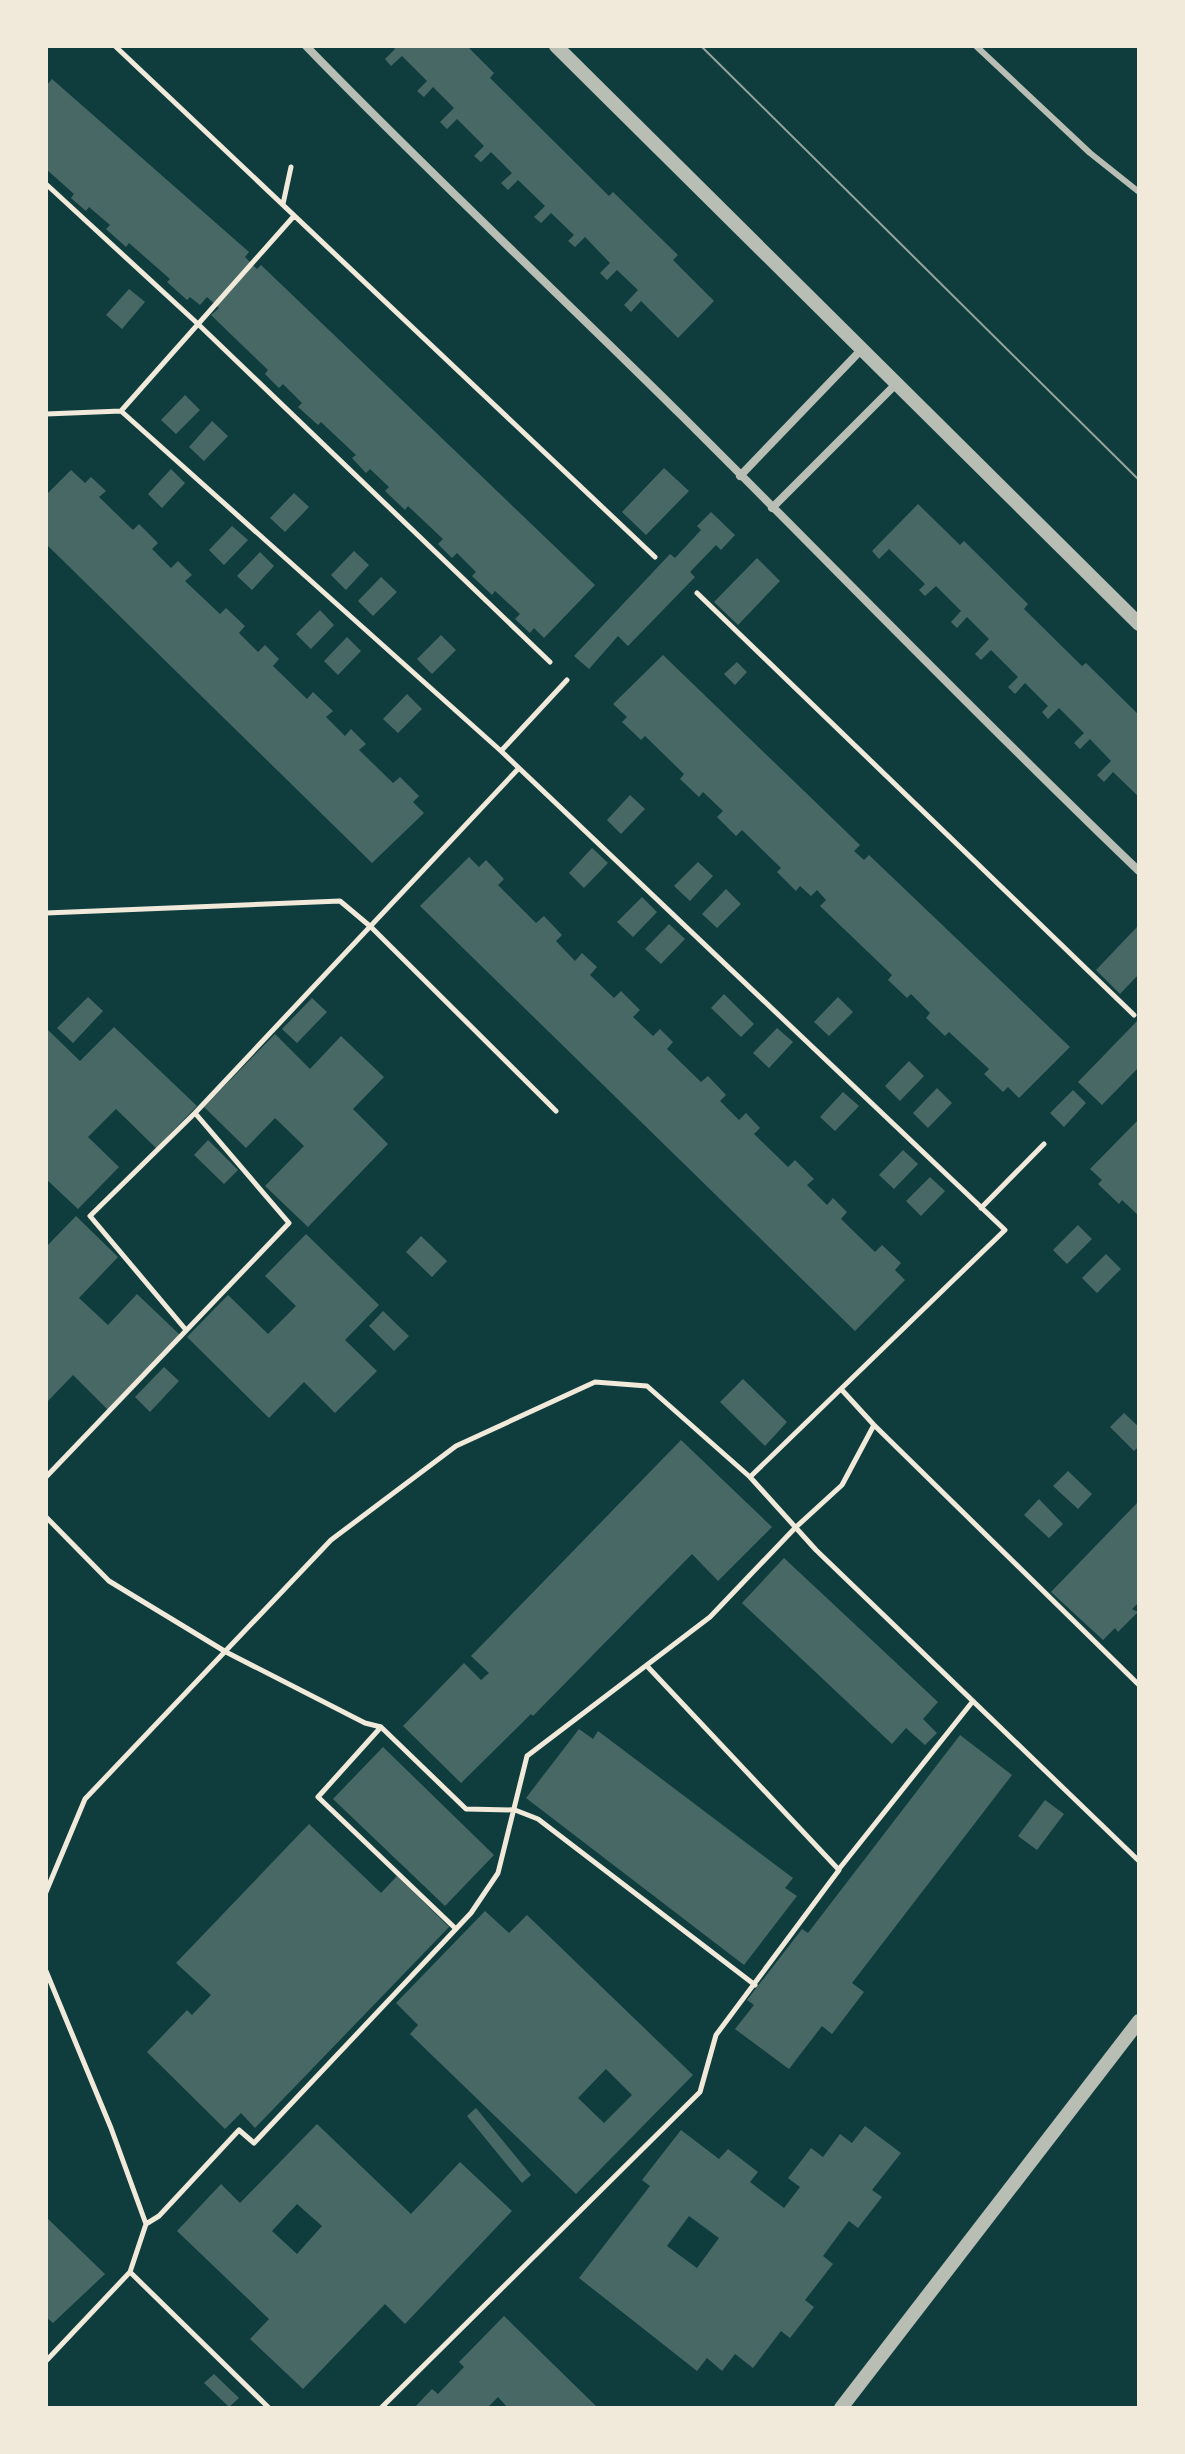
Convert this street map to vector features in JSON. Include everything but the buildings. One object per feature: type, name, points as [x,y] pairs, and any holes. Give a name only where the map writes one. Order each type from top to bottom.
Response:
[{"type":"street","points":[[306,46],[1139,871]]},
{"type":"street","points":[[556,46],[1139,624]]},
{"type":"street","points":[[740,476],[862,348]]},
{"type":"street","points":[[772,508],[897,383]]},
{"type":"street","points":[[841,2408],[1139,2021]]},
{"type":"lane","points":[[976,46],[1079,143],[1139,192]]},
{"type":"path","points":[[115,46],[655,557]]},
{"type":"path","points":[[282,205],[291,167]]},
{"type":"path","points":[[46,184],[198,324],[550,662]]},
{"type":"path","points":[[121,411],[294,216]]},
{"type":"path","points":[[46,414],[121,411],[501,751],[1005,1230],[750,1477]]},
{"type":"path","points":[[697,593],[1134,1015]]},
{"type":"path","points":[[501,751],[567,680]]},
{"type":"path","points":[[186,1330],[90,1216],[195,1113],[519,768]]},
{"type":"path","points":[[46,913],[340,901],[371,927],[556,1111]]},
{"type":"path","points":[[46,1477],[289,1223],[195,1113]]},
{"type":"path","points":[[981,1208],[1044,1144]]},
{"type":"path","points":[[46,1892],[85,1799],[331,1540],[456,1446],[595,1382],[647,1386],[750,1477],[795,1528],[1139,1861]]},
{"type":"path","points":[[841,1389],[1139,1685]]},
{"type":"path","points":[[146,2224],[159,2216],[239,2130],[254,2143],[471,1913],[498,1873],[527,1756],[710,1617],[795,1528],[842,1485],[874,1425]]},
{"type":"path","points":[[46,1517],[109,1581],[226,1652],[365,1723],[381,1727],[466,1809],[515,1810],[538,1819],[755,1985]]},
{"type":"path","points":[[647,1666],[839,1870]]},
{"type":"path","points":[[381,2408],[700,2092],[716,2035],[839,1870],[973,1701]]},
{"type":"path","points":[[381,1727],[318,1797],[456,1929]]},
{"type":"path","points":[[46,1971],[111,2128],[146,2224],[130,2272],[46,2361]]},
{"type":"path","points":[[130,2272],[269,2408]]},
{"type":"tram line","points":[[701,46],[1139,480]]}]
